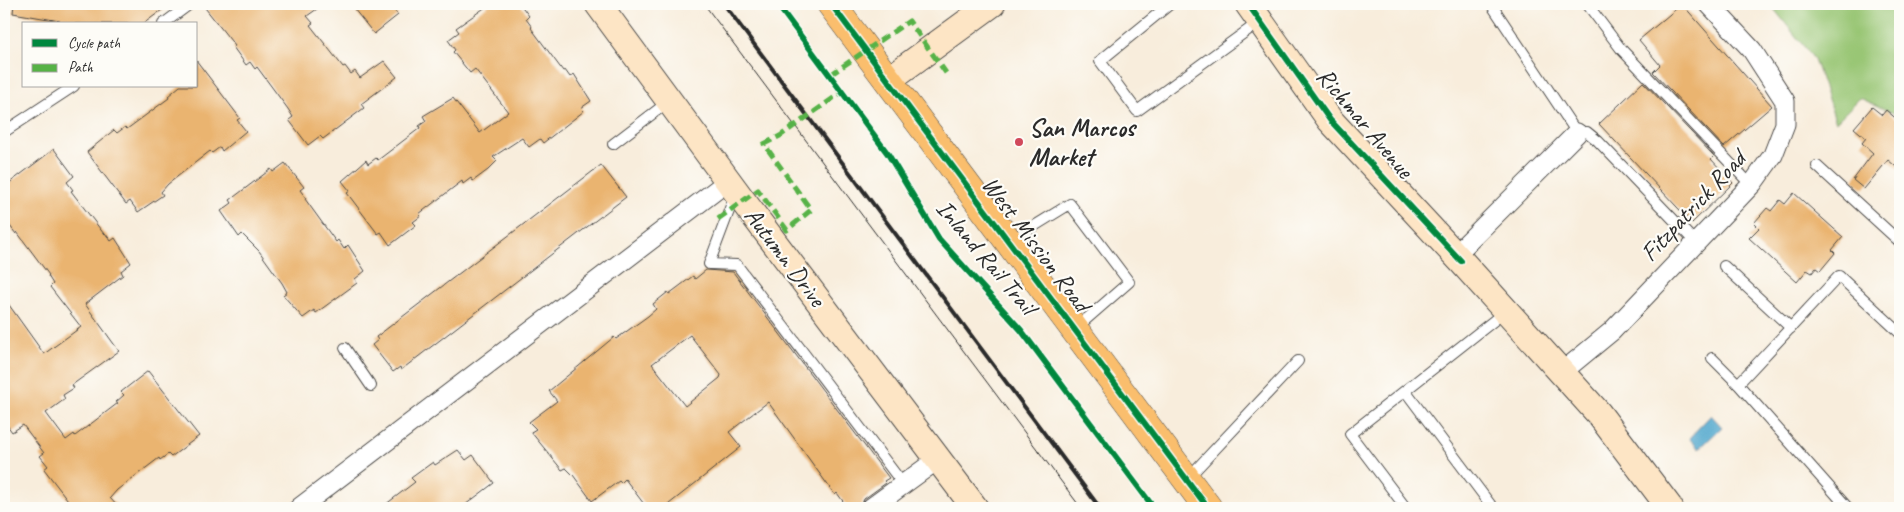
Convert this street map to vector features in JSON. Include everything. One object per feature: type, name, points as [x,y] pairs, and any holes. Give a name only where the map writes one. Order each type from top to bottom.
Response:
[{"type":"main road","name":"West Mission Road","points":[[831,4],[1208,508]]},
{"type":"street","name":"Autumn Drive","points":[[598,4],[732,186],[975,508]]},
{"type":"street","points":[[888,80],[992,4]]},
{"type":"street","name":"Fitzpatrick Road","points":[[1561,372],[1612,331],[1751,185],[1773,155],[1785,124],[1785,101],[1752,50],[1709,4]]},
{"type":"street","name":"Richmar Avenue","points":[[1254,13],[1330,120],[1455,254],[1599,414],[1670,508]]},
{"type":"street","points":[[1455,254],[1577,133]]},
{"type":"street","points":[[299,508],[732,186]]},
{"type":"street","points":[[871,508],[938,459]]},
{"type":"lane","points":[[166,22],[190,4]]},
{"type":"lane","points":[[1170,4],[1100,61],[1137,111],[1254,13]]},
{"type":"lane","points":[[1491,4],[1577,133],[1587,132],[1598,141],[1696,242]]},
{"type":"lane","points":[[1586,4],[1621,49],[1751,185]]},
{"type":"lane","points":[[4,132],[71,88]]},
{"type":"lane","points":[[613,144],[669,101]]},
{"type":"lane","points":[[1817,166],[1900,242]]},
{"type":"lane","points":[[732,186],[709,264],[737,265],[903,484]]},
{"type":"lane","points":[[1009,242],[1070,204],[1129,282],[1075,329]]},
{"type":"lane","points":[[1724,266],[1790,328]]},
{"type":"lane","points":[[1738,384],[1840,276],[1900,333]]},
{"type":"lane","points":[[1406,508],[1350,434],[1406,392],[1506,311]]},
{"type":"lane","points":[[345,348],[371,386]]},
{"type":"lane","points":[[1712,358],[1738,384],[1848,508]]},
{"type":"lane","points":[[1186,479],[1298,361]]},
{"type":"lane","points":[[1406,392],[1493,508]]},
{"type":"green space","points":[[1770,4],[1900,4],[1900,116],[1860,98],[1836,122],[1814,59]]},
{"type":"water","points":[[1711,415],[1722,427],[1699,449],[1689,438]]},
{"type":"building","points":[[14,4],[170,4],[146,22],[60,22],[13,13]]},
{"type":"building","points":[[202,4],[324,4],[307,16],[313,23],[310,25],[343,67],[345,66],[351,74],[355,71],[360,78],[384,61],[397,77],[361,104],[364,108],[323,139],[320,136],[308,145],[289,120],[293,117],[288,109],[257,67],[255,69],[250,62],[246,65],[233,47],[235,46]]},
{"type":"building","points":[[350,4],[389,4],[398,15],[374,34]]},
{"type":"building","points":[[490,4],[520,4],[529,16],[526,19],[531,28],[563,71],[565,70],[570,77],[574,74],[591,101],[581,108],[584,111],[543,143],[540,139],[529,147],[522,138],[493,157],[497,161],[488,170],[473,181],[471,178],[463,184],[462,181],[419,214],[421,216],[413,222],[416,225],[390,245],[381,232],[378,234],[347,193],[350,191],[342,181],[366,160],[368,164],[376,158],[378,160],[420,128],[419,126],[426,121],[423,116],[453,98],[480,133],[508,112],[475,69],[470,73],[453,52],[455,50],[448,40],[459,32],[456,28]]},
{"type":"building","points":[[1682,4],[1772,106],[1724,147],[1653,72],[1660,65],[1639,40]]},
{"type":"building","points":[[198,63],[240,118],[237,120],[246,131],[222,151],[220,147],[212,153],[210,151],[168,184],[161,192],[163,195],[138,212],[130,201],[126,204],[87,152],[114,130],[117,133],[125,127],[127,129],[169,98],[168,96],[178,88],[198,88]]},
{"type":"building","points":[[1643,82],[1714,156],[1711,159],[1733,183],[1692,223],[1599,124]]},
{"type":"building","points":[[1872,107],[1882,115],[1886,110],[1900,122],[1900,170],[1888,160],[1864,189],[1853,180],[1873,153],[1862,143],[1866,138],[1854,128]]},
{"type":"building","points":[[54,149],[74,176],[67,182],[73,190],[71,191],[104,234],[111,241],[115,238],[131,263],[121,271],[123,275],[85,304],[119,351],[72,385],[74,388],[63,395],[65,399],[46,413],[66,440],[74,434],[75,436],[118,403],[116,402],[124,395],[121,392],[148,371],[199,436],[171,457],[168,454],[160,460],[159,458],[117,490],[110,498],[119,508],[74,508],[44,469],[48,466],[40,456],[44,453],[23,425],[12,432],[4,421],[4,298],[44,354],[81,327],[50,287],[53,284],[49,275],[17,232],[16,234],[4,218],[4,187]]},
{"type":"building","points":[[285,163],[304,187],[300,190],[305,199],[336,242],[338,240],[344,249],[348,245],[365,271],[355,279],[357,283],[316,313],[314,310],[303,318],[283,295],[287,292],[259,251],[242,234],[239,237],[221,211],[232,203],[230,200],[271,169],[273,172]]},
{"type":"building","points":[[601,165],[626,197],[401,370],[400,367],[393,372],[372,345],[378,340],[376,337]]},
{"type":"building","points":[[1794,193],[1843,237],[1832,250],[1835,253],[1820,271],[1816,268],[1812,273],[1807,270],[1797,282],[1749,238],[1759,228],[1754,223],[1767,208],[1771,211],[1780,200],[1785,204]]},
{"type":"building","points":[[706,270],[733,272],[889,478],[884,481],[886,483],[864,499],[860,508],[848,508],[837,493],[835,495],[768,402],[729,432],[741,447],[664,508],[647,508],[625,479],[621,483],[619,481],[592,501],[573,475],[566,468],[562,470],[531,432],[536,429],[529,422],[557,401],[549,391],[614,337],[616,339],[648,316],[656,309],[653,304],[668,292],[669,294],[693,276],[695,279]],"holes":[[[690,335],[721,375],[720,378],[685,406],[652,364]]]},
{"type":"building","points":[[458,450],[466,460],[473,455],[494,483],[461,508],[381,508],[415,482],[411,478],[433,462],[435,465]]},
{"type":"tram line","points":[[704,4],[1081,508]]},
{"type":"railway","points":[[724,4],[1100,508]]},
{"type":"marked path","points":[[830,75],[909,21],[946,73]]},
{"type":"marked path","points":[[718,219],[758,190],[787,230],[811,210],[764,144],[780,136],[842,92]]},
{"type":"cycle path","name":"Inland Rail Trail","points":[[777,4],[888,154],[939,239],[1021,330],[1154,508]]},
{"type":"cycle path","name":"Inland Rail Trail","points":[[831,4],[1208,508]]},
{"type":"cycle path","points":[[1248,4],[1330,120],[1461,261]]},
{"type":"place","name":"San Marcos Market","points":[[1019,142]]}]
